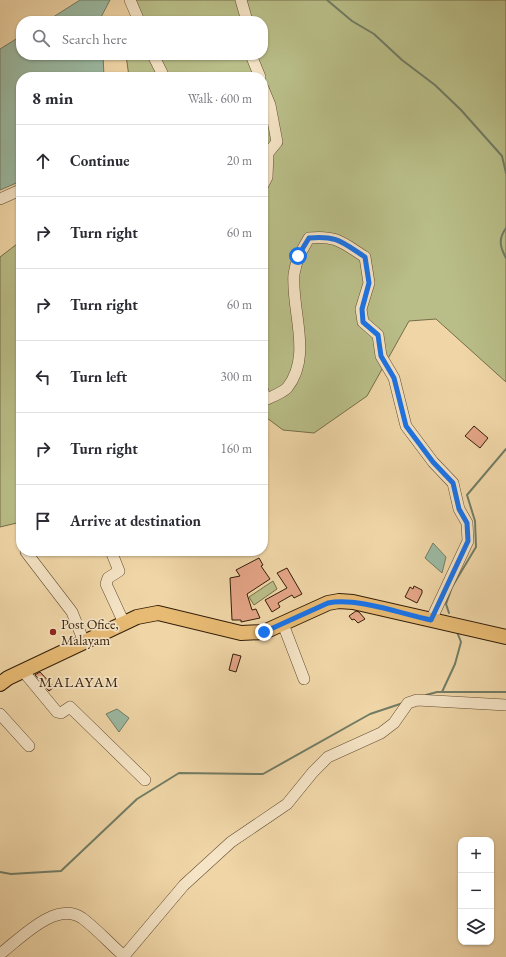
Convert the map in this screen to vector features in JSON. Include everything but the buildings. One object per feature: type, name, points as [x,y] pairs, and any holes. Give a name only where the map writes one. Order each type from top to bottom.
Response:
[{"type":"main road","points":[[0,684],[23,671],[137,617],[158,613],[241,634],[264,632],[328,603],[339,601],[353,602],[506,636]]},
{"type":"street","points":[[130,0],[137,16]]},
{"type":"street","points":[[241,0],[246,16]]},
{"type":"street","points":[[156,60],[162,72]]},
{"type":"street","points":[[253,60],[258,72]]},
{"type":"street","points":[[268,100],[277,142],[268,153]]},
{"type":"street","points":[[0,200],[16,193]]},
{"type":"street","points":[[268,398],[286,389],[298,366],[300,336],[294,275],[298,256],[309,238],[325,236],[336,239],[365,257],[369,283],[362,309],[363,322],[378,335],[381,356],[394,378],[406,426],[433,462],[453,483],[459,509],[467,523],[468,541],[431,620]]},
{"type":"street","points":[[29,556],[72,612],[84,642]]},
{"type":"street","points":[[113,556],[119,571],[108,578],[106,584],[124,623]]},
{"type":"street","points":[[283,624],[304,679]]},
{"type":"street","points":[[23,671],[56,712],[61,713],[70,707],[145,780]]},
{"type":"street","points":[[0,954],[54,914],[67,912],[81,918],[124,956],[184,885],[232,842],[287,804],[313,772],[328,757],[381,733],[394,723],[408,703],[417,700],[506,705]]},
{"type":"street","points":[[0,714],[29,746]]},
{"type":"green space","points":[[136,0],[506,0],[506,382],[436,319],[409,321],[367,396],[314,433],[283,430],[268,419],[268,72],[128,72],[127,60],[268,60],[268,16],[133,16],[137,7]]},
{"type":"green space","points":[[16,245],[16,523],[0,527],[0,257]]},
{"type":"green space","points":[[273,581],[277,589],[254,605],[249,597]]},
{"type":"shaded area","points":[[80,0],[110,0],[102,16],[55,16]]},
{"type":"shaded area","points":[[16,39],[16,60],[103,60],[104,72],[16,72],[16,183],[0,190],[0,49]]},
{"type":"shaded area","points":[[433,543],[446,557],[442,573],[425,558]]},
{"type":"shaded area","points":[[117,709],[129,718],[119,732],[106,714]]},
{"type":"waterway","points":[[327,0],[352,21],[374,34],[402,60],[435,85],[461,110],[502,156],[506,173]]},
{"type":"waterway","points":[[506,228],[501,239],[502,250],[506,258]]},
{"type":"waterway","points":[[449,613],[446,604],[452,587],[476,547],[475,521],[467,495],[506,449]]},
{"type":"waterway","points":[[442,692],[455,664],[461,642],[457,632]]},
{"type":"waterway","points":[[426,695],[437,692],[506,692]]},
{"type":"waterway","points":[[0,872],[11,874],[61,871],[137,799],[179,773],[263,774],[370,714],[403,703]]},
{"type":"place","name":"Post Ofice, Malayam","points":[[53,632]]},
{"type":"district","name":"MALAYAM","points":[[79,682]]},
{"type":"route","points":[[264,632],[328,603],[339,601],[353,602],[431,620],[468,541],[467,523],[459,509],[453,483],[433,462],[406,426],[398,400],[394,378],[381,356],[378,335],[363,322],[362,309],[369,283],[365,257],[336,239],[325,236],[309,238],[298,256]]}]
